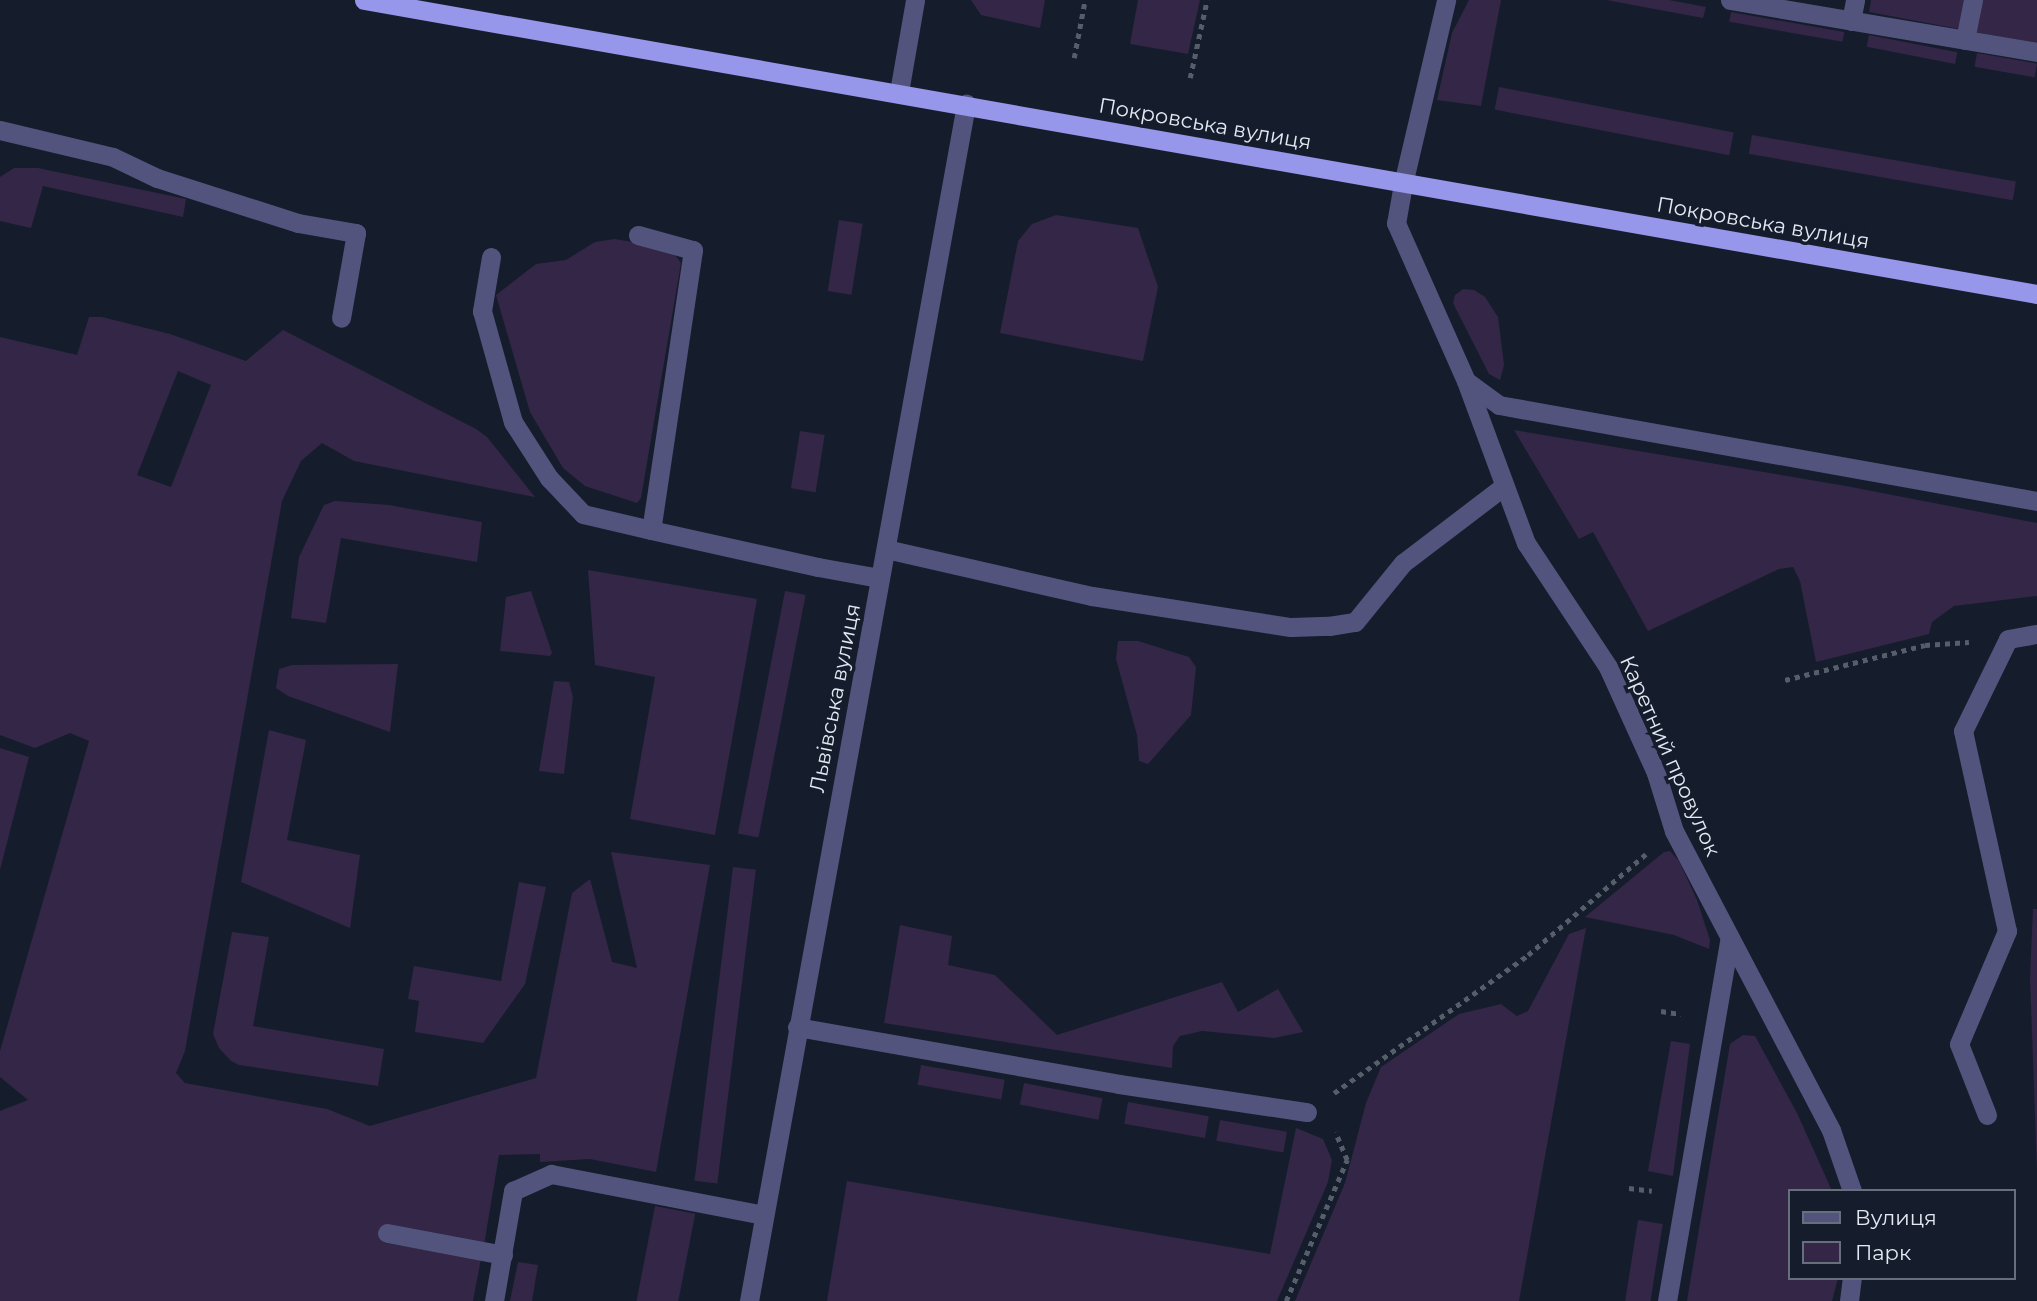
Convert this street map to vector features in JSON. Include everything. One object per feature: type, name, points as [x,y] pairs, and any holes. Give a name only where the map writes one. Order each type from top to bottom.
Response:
[{"type":"highway","name":"Покровська вулиця","points":[[364,0],[2037,294]]},
{"type":"street","points":[[899,92],[915,0]]},
{"type":"street","name":"Каретний провулок","points":[[1446,0],[1396,223],[1466,381],[1526,543],[1608,667],[1656,773],[1674,831],[1831,1130],[1851,1189]]},
{"type":"street","points":[[1730,0],[2037,52]]},
{"type":"street","points":[[1851,21],[1855,0]]},
{"type":"street","points":[[1965,40],[1973,0]]},
{"type":"street","name":"Львівська вулиця","points":[[749,1301],[965,104]]},
{"type":"street","points":[[0,130],[113,156],[157,178],[298,223],[356,233],[341,318]]},
{"type":"street","points":[[638,235],[693,250],[651,530]]},
{"type":"street","points":[[491,257],[482,311],[513,422],[549,478],[583,513],[818,568],[880,578]]},
{"type":"street","points":[[1466,381],[1499,405],[2037,501]]},
{"type":"street","points":[[886,549],[1092,596],[1291,627],[1329,626],[1356,622],[1403,563],[1504,486]]},
{"type":"street","points":[[1987,1115],[1959,1044],[2007,930],[1963,731],[2008,639],[2037,634]]},
{"type":"street","points":[[1667,1301],[1730,938]]},
{"type":"street","points":[[797,1027],[1119,1084],[1307,1112]]},
{"type":"street","points":[[494,1301],[513,1191],[551,1174],[763,1215]]},
{"type":"street","points":[[387,1233],[503,1255]]},
{"type":"street","points":[[1849,1301],[1852,1280]]},
{"type":"path","points":[[1074,58],[1085,0]]},
{"type":"path","points":[[1190,78],[1207,0]]},
{"type":"path","points":[[1785,680],[1924,645],[2008,639]]},
{"type":"path","points":[[1286,1301],[1347,1160],[1334,1128],[1307,1112],[1528,955],[1674,831]]},
{"type":"green space","points":[[971,0],[1045,0],[1040,28],[981,15]]},
{"type":"green space","points":[[1138,0],[1200,0],[1188,54],[1130,44]]},
{"type":"green space","points":[[1469,0],[1501,0],[1481,106],[1437,100],[1452,33]]},
{"type":"green space","points":[[1606,0],[1669,0],[1706,7],[1703,18]]},
{"type":"green space","points":[[1871,0],[1965,0],[1959,29],[1869,12]]},
{"type":"green space","points":[[1981,0],[2037,0],[2037,44],[1975,32]]},
{"type":"green space","points":[[1731,12],[1844,32],[1843,42],[1729,22]]},
{"type":"green space","points":[[1869,35],[1957,52],[1955,64],[1867,47]]},
{"type":"green space","points":[[1977,53],[2037,64],[2035,77],[1975,67]]},
{"type":"green space","points":[[1499,87],[1734,133],[1729,155],[1495,110]]},
{"type":"green space","points":[[1752,135],[2016,182],[2013,200],[1749,154]]},
{"type":"green space","points":[[14,168],[38,168],[186,199],[183,217],[43,186],[31,228],[0,221],[0,177]]},
{"type":"green space","points":[[1056,215],[1138,228],[1158,287],[1143,361],[1000,333],[1018,241],[1032,224]]},
{"type":"green space","points":[[839,220],[863,224],[851,295],[828,291]]},
{"type":"green space","points":[[615,239],[675,255],[681,263],[641,498],[637,503],[585,486],[563,468],[530,412],[496,295],[536,264],[566,260],[595,242]]},
{"type":"green space","points":[[1463,289],[1474,290],[1485,297],[1498,317],[1504,365],[1500,380],[1489,374],[1453,303],[1455,295]]},
{"type":"green space","points":[[89,317],[102,317],[170,334],[246,361],[283,330],[476,429],[487,437],[535,497],[354,461],[322,443],[301,461],[282,501],[185,1051],[176,1073],[185,1083],[327,1109],[370,1126],[536,1078],[572,893],[590,879],[612,962],[637,968],[611,852],[710,865],[656,1172],[590,1159],[540,1162],[540,1154],[499,1155],[484,1245],[378,1234],[385,1243],[481,1259],[473,1301],[0,1301],[0,1111],[28,1100],[0,1077],[0,1051],[89,741],[70,733],[35,748],[0,735],[0,337],[77,355]],"holes":[[[178,371],[211,385],[171,487],[137,475]]]},
{"type":"green space","points":[[1514,430],[1846,486],[2037,523],[2037,596],[1954,606],[1932,622],[1929,634],[1816,662],[1800,581],[1793,567],[1779,569],[1648,631],[1593,532],[1579,539]]},
{"type":"green space","points":[[800,431],[825,435],[816,492],[791,488]]},
{"type":"green space","points":[[335,501],[389,505],[482,522],[477,562],[341,538],[326,623],[291,618],[299,557],[324,505]]},
{"type":"green space","points":[[588,570],[757,599],[715,835],[630,819],[655,677],[595,665]]},
{"type":"green space","points":[[531,591],[552,653],[550,656],[500,651],[506,597]]},
{"type":"green space","points":[[785,591],[806,595],[758,837],[738,833]]},
{"type":"green space","points":[[1118,641],[1138,641],[1189,657],[1196,667],[1191,715],[1148,764],[1139,761],[1137,735],[1116,659]]},
{"type":"green space","points":[[398,664],[390,732],[288,696],[276,688],[279,669],[292,665]]},
{"type":"green space","points":[[554,681],[569,682],[573,697],[564,774],[539,771]]},
{"type":"green space","points":[[269,730],[306,740],[287,840],[360,855],[350,928],[241,882]]},
{"type":"green space","points":[[0,748],[29,757],[0,870]]},
{"type":"green space","points":[[1670,851],[1679,861],[1697,900],[1710,940],[1709,949],[1674,935],[1585,917],[1664,852]]},
{"type":"green space","points":[[733,867],[756,870],[717,1183],[694,1181]]},
{"type":"green space","points":[[519,882],[546,887],[525,984],[483,1043],[415,1032],[419,1001],[408,999],[414,966],[501,981]]},
{"type":"green space","points":[[2033,909],[2037,909],[2037,1171],[2030,977]]},
{"type":"green space","points":[[900,925],[952,936],[948,965],[995,975],[1057,1035],[1222,982],[1238,1012],[1278,989],[1303,1032],[1274,1038],[1202,1031],[1180,1036],[1173,1046],[1172,1068],[884,1023]]},
{"type":"green space","points":[[1586,928],[1519,1301],[1295,1301],[1345,1183],[1366,1103],[1381,1067],[1459,1014],[1501,1004],[1517,1016],[1528,1011],[1569,934]]},
{"type":"green space","points":[[232,932],[269,937],[253,1026],[384,1049],[378,1086],[239,1065],[231,1061],[219,1048],[213,1034]]},
{"type":"green space","points":[[1743,1035],[1755,1036],[1797,1113],[1831,1189],[1788,1189],[1788,1280],[1837,1280],[1832,1301],[1687,1301],[1730,1044]]},
{"type":"green space","points":[[1671,1041],[1690,1044],[1673,1176],[1648,1171]]},
{"type":"green space","points":[[921,1065],[1005,1080],[1001,1099],[918,1085]]},
{"type":"green space","points":[[1024,1083],[1103,1098],[1098,1120],[1020,1105]]},
{"type":"green space","points":[[1128,1102],[1209,1116],[1205,1138],[1124,1124]]},
{"type":"green space","points":[[1220,1120],[1287,1132],[1283,1152],[1216,1141]]},
{"type":"green space","points":[[1296,1128],[1323,1139],[1332,1160],[1328,1182],[1277,1301],[827,1301],[847,1181],[1270,1254]]},
{"type":"green space","points":[[655,1206],[695,1214],[678,1301],[637,1301]]},
{"type":"green space","points":[[1638,1220],[1663,1224],[1650,1301],[1625,1301]]},
{"type":"green space","points":[[518,1262],[538,1265],[532,1301],[510,1301]]}]
